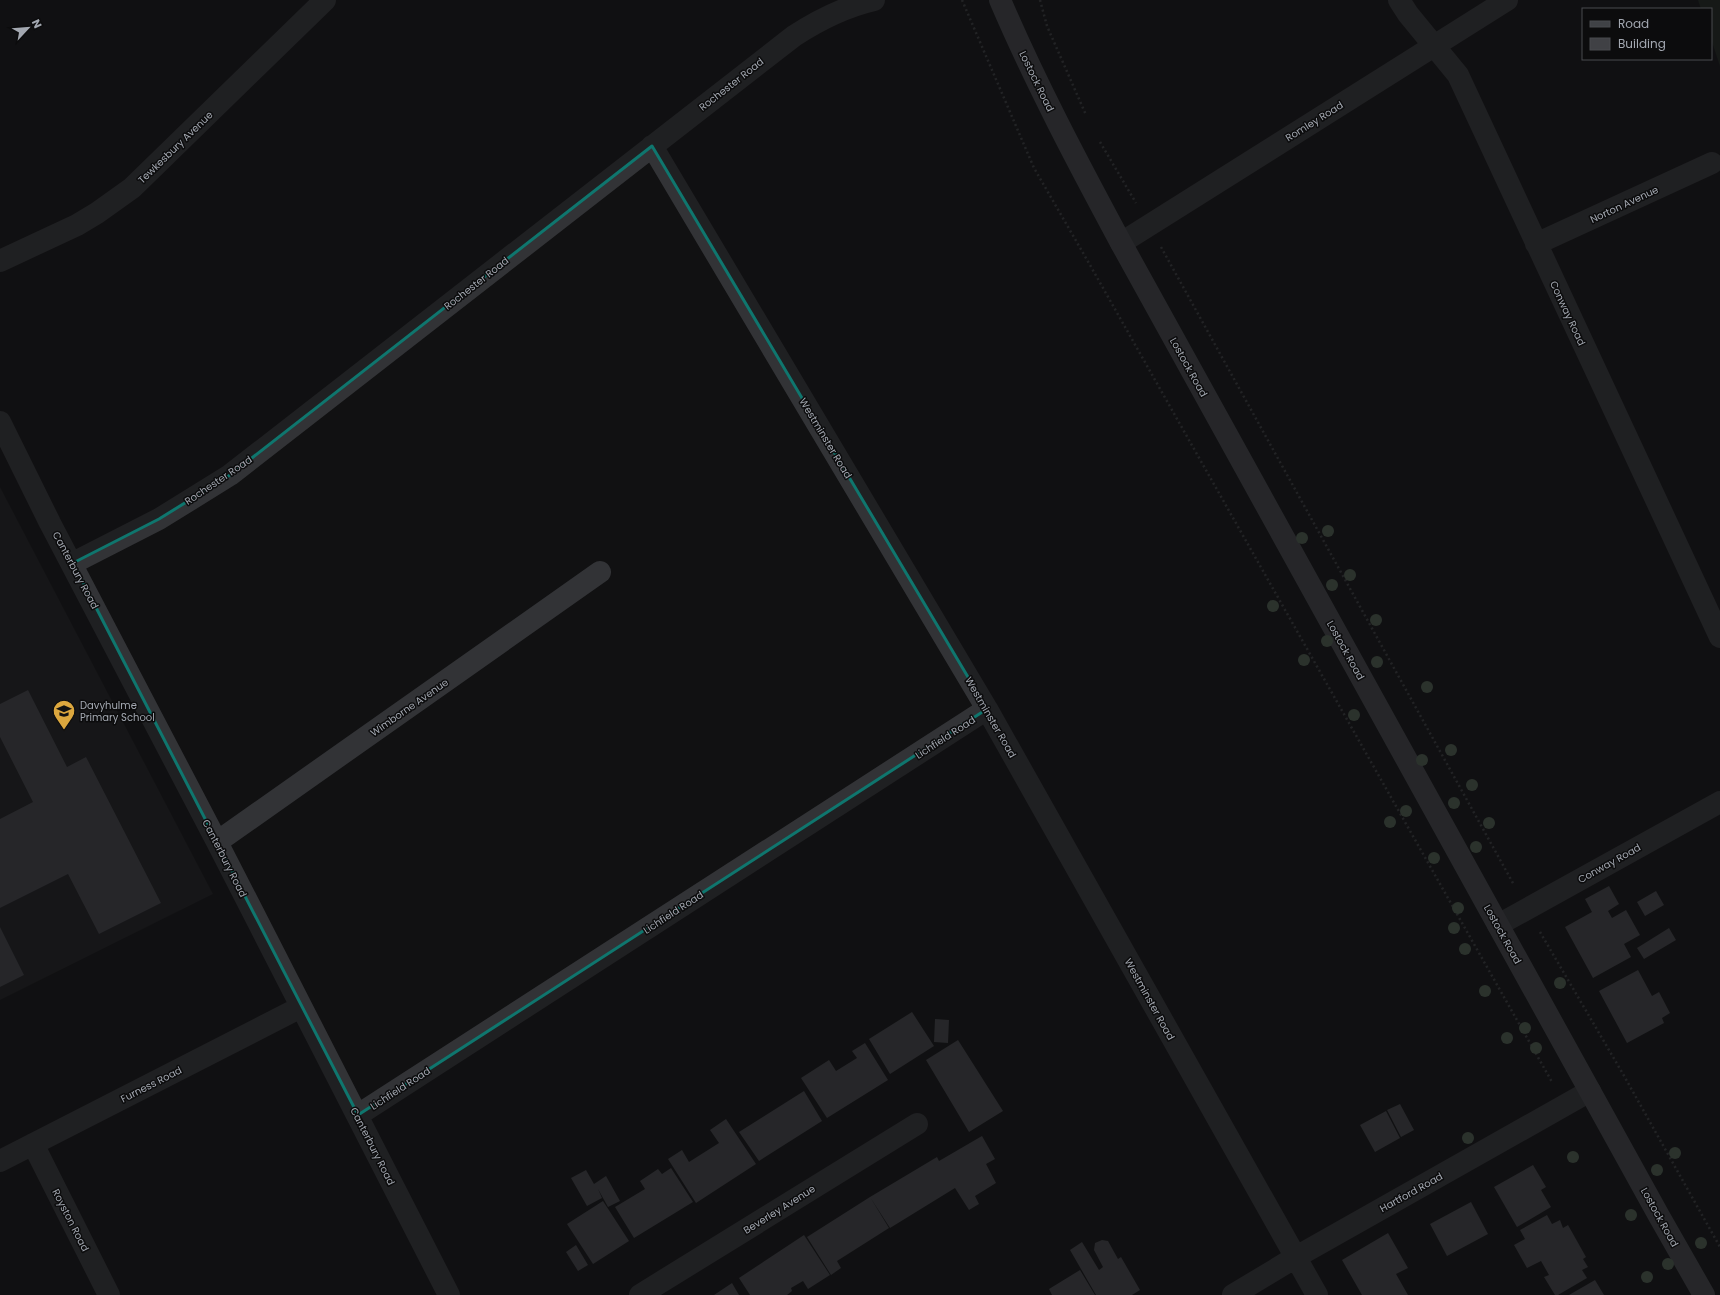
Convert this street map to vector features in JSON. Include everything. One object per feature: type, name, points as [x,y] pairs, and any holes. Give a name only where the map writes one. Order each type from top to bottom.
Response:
[{"type":"main road","name":"Lostock Road","points":[[1000,0],[1022,51],[1059,128],[1121,243],[1704,1295]]},
{"type":"street","name":"Tewkesbury Avenue","points":[[0,262],[77,225],[97,213],[132,188],[325,0]]},
{"type":"street","name":"Rochester Road","points":[[73,563],[159,519],[230,475],[806,28],[817,20],[845,8],[874,0]]},
{"type":"street","name":"Conway Road","points":[[1399,0],[1408,14],[1458,75],[1720,637]]},
{"type":"street","name":"Romley Road","points":[[1121,243],[1507,0]]},
{"type":"street","name":"Westminster Road","points":[[652,146],[987,709],[1317,1295]]},
{"type":"street","name":"Norton Avenue","points":[[1536,244],[1712,163]]},
{"type":"street","name":"Canterbury Road","points":[[0,422],[50,523],[73,563],[358,1115],[449,1295]]},
{"type":"street","name":"Wimborne Avenue","points":[[217,842],[600,572]]},
{"type":"street","name":"Lichfield Road","points":[[358,1115],[987,709]]},
{"type":"street","name":"Conway Road","points":[[1498,925],[1720,802]]},
{"type":"street","name":"Furness Road","points":[[0,1161],[301,1007]]},
{"type":"street","name":"Hartford Road","points":[[1233,1295],[1296,1257],[1590,1091]]},
{"type":"street","name":"Beverley Avenue","points":[[640,1295],[917,1124]]},
{"type":"street","name":"Royston Road","points":[[32,1144],[109,1295]]},
{"type":"path","points":[[962,0],[1034,168],[1491,976]]},
{"type":"path","points":[[1040,0],[1047,26],[1088,121]]},
{"type":"path","points":[[1099,141],[1149,226],[1527,908],[1623,1074],[1720,1247]]},
{"type":"highlighted area","points":[[652,146],[987,709],[358,1115],[73,563],[159,519],[230,475]]},
{"type":"shaded area","points":[[1698,0],[1720,0],[1720,66],[1712,42],[1712,8],[1701,8]]},
{"type":"shaded area","name":"Davyhulme Primary School","points":[[0,487],[213,894],[0,1000]]},
{"type":"building","points":[[28,690],[67,767],[86,757],[161,903],[99,934],[68,874],[0,908],[0,819],[33,802],[0,737],[0,704]]},
{"type":"building","points":[[1609,886],[1619,904],[1608,911],[1612,918],[1626,910],[1640,935],[1624,944],[1631,957],[1593,978],[1565,927],[1592,912],[1585,899]]},
{"type":"building","points":[[1656,891],[1664,905],[1645,916],[1637,902]]},
{"type":"building","points":[[0,927],[24,975],[0,987]]},
{"type":"building","points":[[1669,928],[1676,940],[1644,959],[1637,948]]},
{"type":"building","points":[[1638,970],[1652,996],[1659,992],[1670,1013],[1662,1018],[1664,1023],[1627,1043],[1599,991]]},
{"type":"building","points":[[912,1012],[934,1046],[890,1074],[869,1039]]},
{"type":"building","points":[[935,1019],[949,1020],[948,1043],[934,1042]]},
{"type":"building","points":[[958,1040],[1003,1111],[969,1132],[926,1060]]},
{"type":"building","points":[[865,1043],[888,1080],[827,1118],[801,1078],[829,1060],[836,1071],[857,1058],[852,1051]]},
{"type":"building","points":[[804,1091],[822,1121],[759,1161],[739,1132]]},
{"type":"building","points":[[1400,1104],[1414,1130],[1401,1137],[1387,1110]]},
{"type":"building","points":[[1386,1111],[1400,1138],[1375,1152],[1360,1125]]},
{"type":"building","points":[[726,1119],[756,1164],[696,1203],[668,1159],[682,1150],[689,1162],[719,1143],[710,1130]]},
{"type":"building","points":[[982,1136],[995,1159],[986,1164],[996,1183],[975,1196],[979,1204],[969,1210],[955,1188],[890,1228],[870,1197],[937,1157],[939,1161]]},
{"type":"building","points":[[1533,1165],[1546,1187],[1541,1190],[1551,1207],[1517,1227],[1494,1187]]},
{"type":"building","points":[[671,1168],[693,1202],[634,1238],[615,1207],[645,1189],[640,1181],[658,1169],[662,1174]]},
{"type":"building","points":[[586,1170],[594,1184],[606,1176],[620,1201],[608,1207],[598,1189],[602,1198],[587,1206],[571,1178]]},
{"type":"building","points":[[870,1197],[889,1228],[837,1261],[841,1268],[831,1275],[807,1237]]},
{"type":"building","points":[[603,1201],[629,1241],[593,1264],[567,1224]]},
{"type":"building","points":[[1471,1202],[1488,1234],[1447,1256],[1430,1224]]},
{"type":"building","points":[[1547,1215],[1552,1224],[1560,1220],[1563,1228],[1568,1225],[1586,1257],[1583,1259],[1588,1267],[1582,1270],[1587,1278],[1558,1295],[1555,1295],[1544,1277],[1549,1275],[1541,1261],[1527,1268],[1514,1245],[1525,1239],[1520,1230]]},
{"type":"building","points":[[1388,1233],[1408,1268],[1396,1274],[1408,1295],[1362,1295],[1342,1260]]},
{"type":"building","points":[[804,1235],[830,1275],[808,1289],[803,1281],[791,1288],[792,1291],[787,1295],[750,1295],[739,1278]]},
{"type":"building","points":[[1102,1240],[1108,1241],[1118,1259],[1121,1257],[1140,1290],[1132,1295],[1096,1295],[1070,1250],[1082,1242],[1099,1270],[1103,1267],[1094,1250],[1095,1243]]},
{"type":"building","points":[[576,1245],[588,1265],[578,1271],[566,1252]]},
{"type":"building","points":[[1080,1270],[1095,1295],[1052,1295],[1049,1289]]},
{"type":"building","points":[[1595,1280],[1604,1295],[1569,1295]]},
{"type":"building","points":[[732,1283],[739,1295],[714,1295]]},
{"type":"place","name":"Davyhulme Primary School","points":[[64,730]]}]
